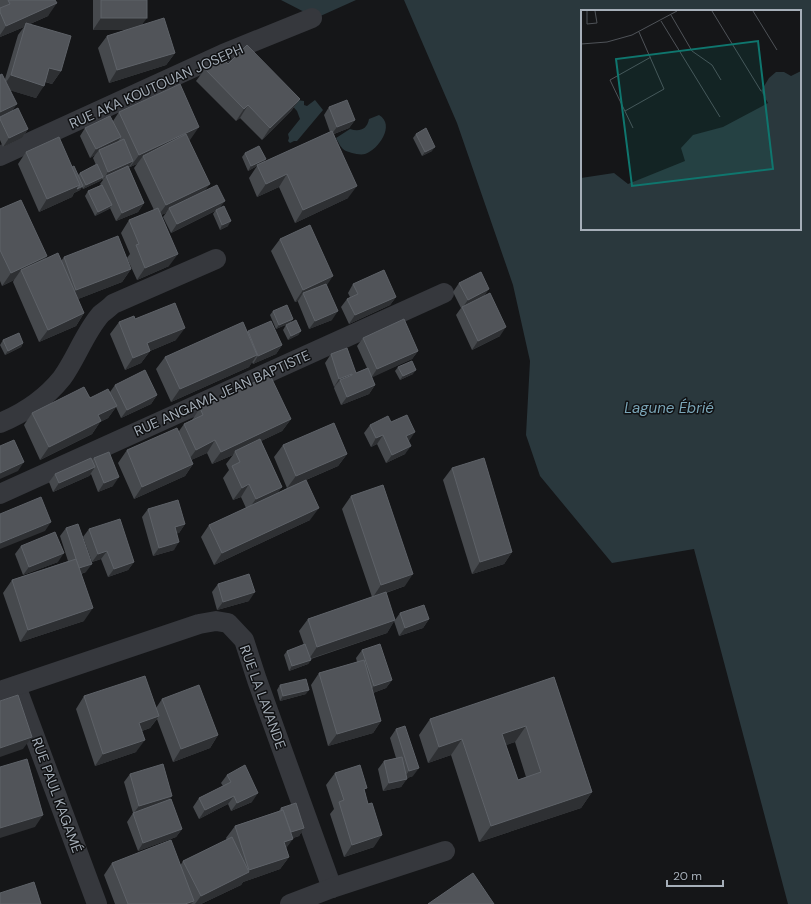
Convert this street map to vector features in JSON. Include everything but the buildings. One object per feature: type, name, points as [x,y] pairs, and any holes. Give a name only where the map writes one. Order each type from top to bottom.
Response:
[{"type":"street","name":"RUE AKA KOUTOUAN JOSEPH","points":[[0,156],[223,54],[312,18]]},
{"type":"street","points":[[0,423],[41,400],[62,378],[93,325],[113,304],[216,259]]},
{"type":"street","name":"RUE ANGAMA JEAN BAPTISTE","points":[[0,494],[444,294]]},
{"type":"street","name":"RUE LA LAVANDE","points":[[8,688],[199,624],[216,621],[228,623],[244,640],[332,888]]},
{"type":"street","name":"RUE PAUL KAGAMÉ","points":[[8,688],[97,904]]},
{"type":"street","points":[[290,904],[332,888],[445,851]]},
{"type":"water","points":[[281,0],[356,0],[316,18]]},
{"type":"water","name":"Lagune Ébrié","points":[[404,0],[811,0],[811,904],[788,904],[694,549],[612,563],[540,476],[526,435],[530,361],[513,285],[457,123]]},
{"type":"water","points":[[315,100],[323,110],[297,141],[290,143],[288,141],[288,134],[300,119],[297,111],[288,101],[304,101],[304,105],[307,106]]},
{"type":"water","points":[[379,115],[384,119],[386,125],[385,131],[380,143],[370,152],[365,154],[352,153],[346,151],[340,146],[336,138],[350,129],[359,130],[364,128],[369,119]]}]
